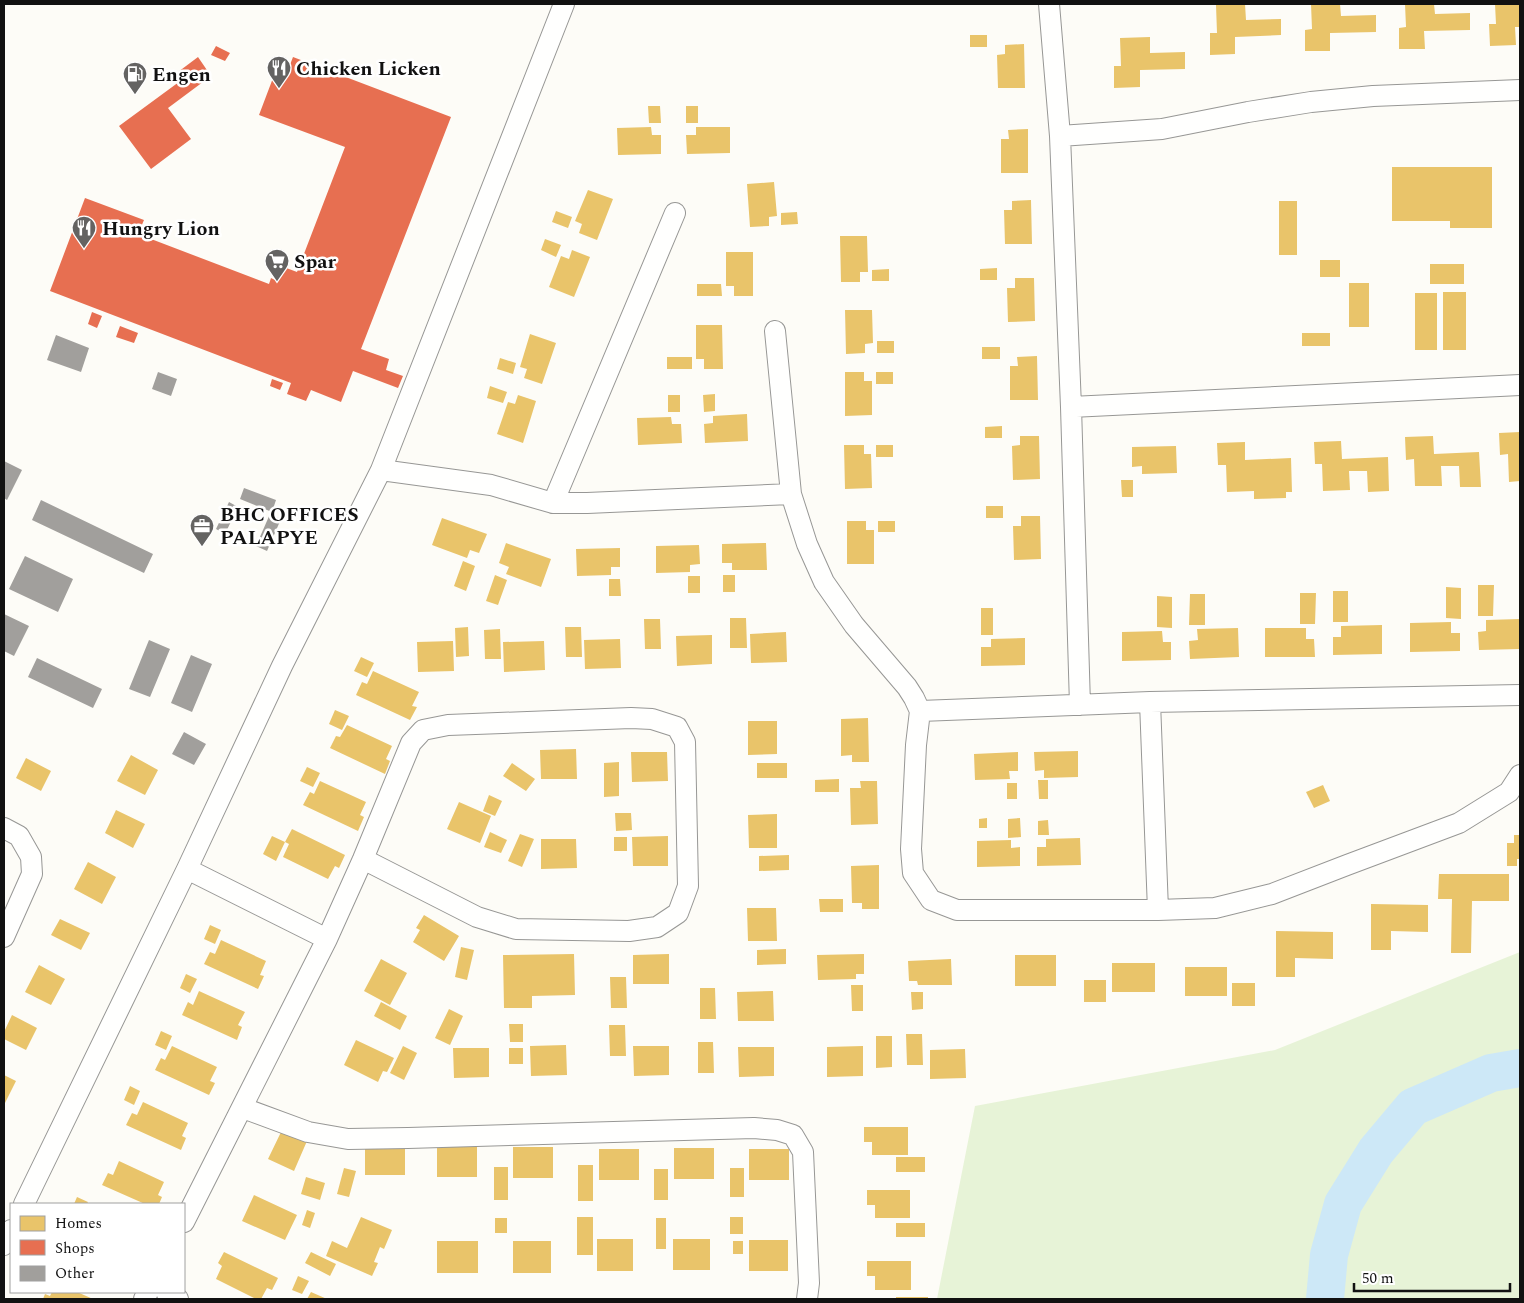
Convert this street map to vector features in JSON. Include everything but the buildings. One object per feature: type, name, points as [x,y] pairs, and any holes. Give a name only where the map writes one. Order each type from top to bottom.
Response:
[{"type":"street","points":[[24,1203],[187,869],[282,666],[381,470],[564,4]]},
{"type":"street","points":[[1049,4],[1060,136],[1071,406],[1080,705]]},
{"type":"street","points":[[1060,136],[1162,129],[1311,102],[1372,96],[1520,90]]},
{"type":"street","points":[[553,502],[674,212]]},
{"type":"street","points":[[775,331],[791,494],[807,544],[824,582],[854,626],[906,687],[920,711],[916,745],[911,849],[913,873],[931,900],[957,910],[1158,910],[1215,908],[1272,894],[1459,823],[1509,792],[1520,775]]},
{"type":"street","points":[[1071,406],[1520,386]]},
{"type":"street","points":[[381,470],[491,485],[553,502],[587,503],[791,494]]},
{"type":"street","points":[[920,711],[1150,702],[1520,695]]},
{"type":"street","points":[[1150,702],[1158,910]]},
{"type":"street","points":[[185,1220],[327,939],[363,859],[411,743],[422,730],[448,725],[631,718],[652,719],[677,727],[686,742],[688,886],[678,913],[657,927],[630,931],[516,929],[477,917],[363,859]]},
{"type":"street","points":[[4,828],[19,836],[30,857],[32,874],[4,937]]},
{"type":"street","points":[[187,869],[327,939]]},
{"type":"street","points":[[243,1108],[308,1132],[348,1139],[754,1128],[776,1130],[793,1135],[803,1152],[809,1283],[807,1299]]},
{"type":"street","points":[[4,1245],[10,1232]]},
{"type":"green space","points":[[1520,952],[1520,1299],[937,1299],[975,1106],[1275,1050]]},
{"type":"waterway","points":[[1325,1299],[1329,1255],[1343,1204],[1376,1151],[1413,1107],[1491,1073],[1520,1068]]},
{"type":"place","name":"Chicken Licken","points":[[279,89]]},
{"type":"place","name":"Engen","points":[[135,95]]},
{"type":"place","name":"Hungry Lion","points":[[84,249]]},
{"type":"place","name":"Spar","points":[[277,282]]},
{"type":"place","name":"BHC OFFICES PALAPYE","points":[[202,547]]}]
